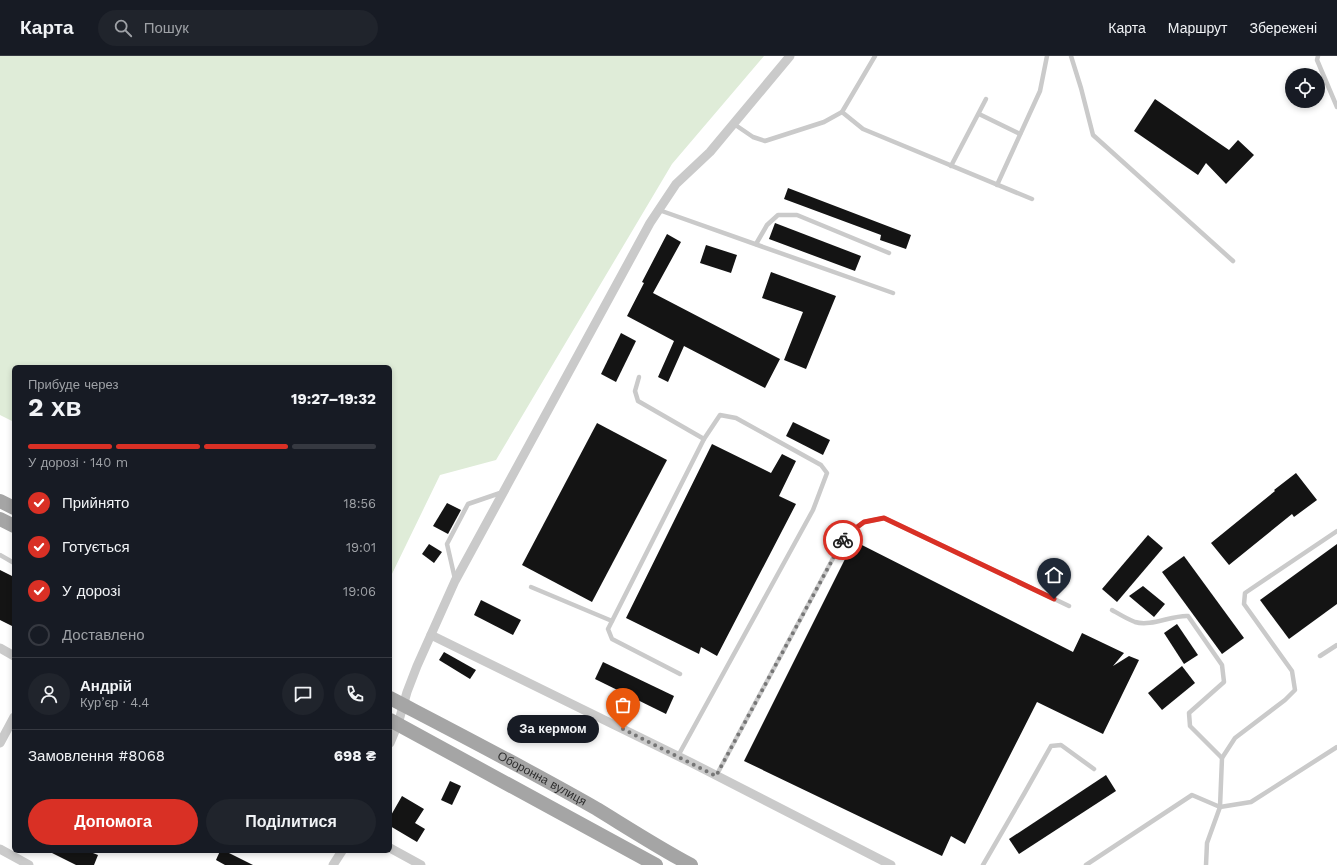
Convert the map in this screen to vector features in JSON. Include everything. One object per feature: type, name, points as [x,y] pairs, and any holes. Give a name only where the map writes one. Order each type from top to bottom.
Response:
[{"type":"main road","points":[[0,501],[12,507]]},
{"type":"main road","points":[[0,518],[12,525]]},
{"type":"main road","name":"Оборонна вулиця","points":[[396,702],[597,809],[691,865]]},
{"type":"main road","name":"Оборонна вулиця","points":[[394,722],[656,865]]},
{"type":"street","points":[[392,732],[396,702],[417,666],[455,580],[650,223],[676,184],[710,152],[790,56]]},
{"type":"street","points":[[431,635],[678,756],[891,865]]},
{"type":"street","points":[[0,648],[12,655]]},
{"type":"street","points":[[0,743],[12,721]]},
{"type":"street","points":[[0,849],[29,865]]},
{"type":"street","points":[[392,849],[421,865]]},
{"type":"street","points":[[334,865],[341,853]]},
{"type":"lane","points":[[734,124],[752,137],[765,141],[824,122],[842,112],[875,56]]},
{"type":"lane","points":[[997,185],[1040,90],[1048,56]]},
{"type":"lane","points":[[1071,56],[1082,88],[1093,135],[1233,261]]},
{"type":"lane","points":[[1318,56],[1317,60],[1337,107]]},
{"type":"lane","points":[[951,166],[986,99]]},
{"type":"lane","points":[[842,112],[863,129],[1032,199]]},
{"type":"lane","points":[[979,114],[1020,134]]},
{"type":"lane","points":[[659,210],[893,293]]},
{"type":"lane","points":[[756,244],[767,225],[778,214],[796,215],[889,252]]},
{"type":"lane","points":[[639,377],[635,391],[638,401],[704,438]]},
{"type":"lane","points":[[678,756],[814,510],[827,473],[821,465],[736,418],[720,416],[704,438],[608,629],[612,639],[680,674]]},
{"type":"lane","points":[[455,580],[447,544],[468,504],[504,491]]},
{"type":"lane","points":[[716,776],[845,536],[864,522],[884,518],[1069,606]]},
{"type":"lane","points":[[1206,865],[1207,844],[1220,807],[1222,758],[1235,738],[1295,690],[1292,671],[1244,604],[1245,593],[1337,531]]},
{"type":"lane","points":[[0,555],[12,562]]},
{"type":"lane","points":[[531,587],[612,621]]},
{"type":"lane","points":[[1112,610],[1136,622],[1158,622],[1181,616],[1188,616],[1222,665],[1224,682],[1189,713],[1190,726],[1222,758]]},
{"type":"lane","points":[[1320,656],[1337,645]]},
{"type":"lane","points":[[983,865],[1051,746],[1061,745],[1094,769]]},
{"type":"lane","points":[[1086,865],[1192,795],[1220,807],[1251,802],[1337,747]]},
{"type":"green space","points":[[0,56],[764,56],[672,164],[496,460],[440,475],[392,574],[392,365],[12,365],[12,421],[0,415]]},
{"type":"building","points":[[1155,99],[1229,150],[1238,140],[1254,155],[1226,184],[1206,163],[1198,175],[1134,131]]},
{"type":"building","points":[[788,188],[911,235],[906,249],[880,240],[881,235],[784,199]]},
{"type":"building","points":[[775,223],[861,256],[855,271],[769,239]]},
{"type":"building","points":[[667,234],[681,242],[653,293],[780,359],[765,388],[684,346],[668,382],[658,377],[674,341],[627,316],[644,283],[642,282]]},
{"type":"building","points":[[706,245],[737,255],[731,273],[700,263]]},
{"type":"building","points":[[771,272],[836,296],[806,369],[784,360],[803,312],[762,298]]},
{"type":"building","points":[[621,333],[636,341],[616,382],[601,374]]},
{"type":"building","points":[[793,422],[830,440],[823,455],[786,436]]},
{"type":"building","points":[[597,423],[667,460],[592,602],[522,565]]},
{"type":"building","points":[[712,444],[771,473],[782,454],[796,461],[779,496],[796,504],[717,656],[701,647],[699,654],[626,618]]},
{"type":"building","points":[[1296,473],[1317,500],[1294,517],[1292,514],[1229,565],[1211,543]]},
{"type":"building","points":[[447,503],[461,510],[448,534],[433,526]]},
{"type":"building","points":[[1148,535],[1163,548],[1117,602],[1102,589]]},
{"type":"building","points":[[854,541],[1073,652],[1082,633],[1124,653],[1113,666],[1129,656],[1139,660],[1103,734],[1037,702],[965,844],[951,836],[942,856],[744,761]]},
{"type":"building","points":[[429,544],[442,552],[434,563],[422,554]]},
{"type":"building","points":[[1337,544],[1337,604],[1289,639],[1260,600]]},
{"type":"building","points":[[1184,556],[1244,638],[1222,654],[1162,572]]},
{"type":"building","points":[[0,570],[12,576],[12,626],[0,620]]},
{"type":"building","points":[[1143,586],[1165,604],[1154,617],[1129,596]]},
{"type":"building","points":[[481,600],[521,620],[513,635],[474,615]]},
{"type":"building","points":[[1177,624],[1198,655],[1184,664],[1164,633]]},
{"type":"building","points":[[444,652],[476,670],[470,679],[439,660]]},
{"type":"building","points":[[603,662],[674,696],[666,714],[595,679]]},
{"type":"building","points":[[1182,666],[1195,683],[1162,710],[1148,693]]},
{"type":"building","points":[[1106,775],[1116,791],[1019,854],[1009,839]]},
{"type":"building","points":[[450,781],[461,786],[452,805],[441,800]]},
{"type":"building","points":[[402,796],[424,809],[415,823],[425,829],[417,842],[392,827],[392,814]]},
{"type":"building","points":[[52,853],[93,853],[98,855],[94,865],[76,865]]},
{"type":"building","points":[[219,853],[229,853],[253,865],[225,865],[216,860]]},
{"type":"way so far","points":[[623,729],[716,776],[843,540]]},
{"type":"place","name":"За кермом","points":[[623,729]]},
{"type":"route","points":[[843,540],[845,536],[864,522],[884,518],[1054,599]]}]
